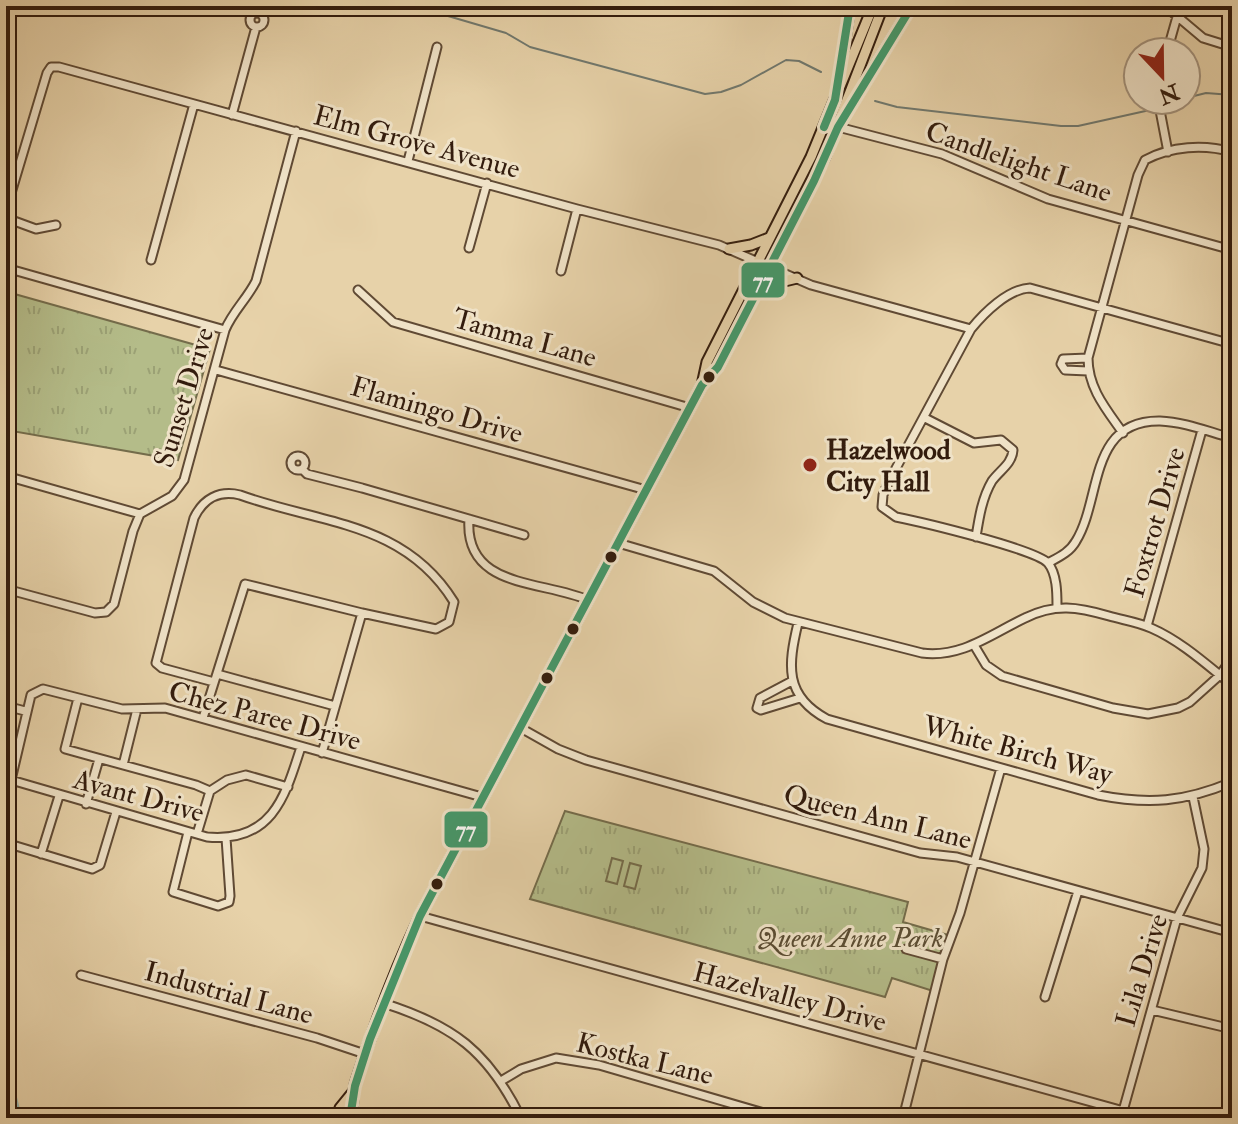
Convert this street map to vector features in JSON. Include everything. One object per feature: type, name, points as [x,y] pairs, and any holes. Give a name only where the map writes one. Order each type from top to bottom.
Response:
[{"type":"main road","points":[[835,100],[850,6]]},
{"type":"main road","points":[[702,385],[707,362],[811,157],[873,6]]},
{"type":"main road","points":[[350,1118],[353,1092],[365,1054],[420,916],[702,385],[718,367],[814,181],[838,127],[883,6]]},
{"type":"main road","points":[[838,127],[912,6]]},
{"type":"main road","points":[[729,249],[769,238]]},
{"type":"main road","points":[[753,297],[772,284],[797,278]]},
{"type":"main road","points":[[337,1118],[340,1108],[353,1092]]},
{"type":"street","points":[[1165,6],[1203,38],[1232,47]]},
{"type":"street","points":[[1172,36],[1180,6]]},
{"type":"street","points":[[232,115],[256,27]]},
{"type":"street","points":[[408,161],[437,47]]},
{"type":"street","name":"Elm Grove Avenue","points":[[6,210],[51,67],[729,249],[855,298],[971,329]]},
{"type":"street","points":[[151,260],[194,104]]},
{"type":"street","points":[[1161,116],[1168,152]]},
{"type":"street","name":"Candlelight Lane","points":[[838,127],[947,156],[1048,199],[1232,250]]},
{"type":"street","name":"Sunset Drive","points":[[140,514],[172,496],[184,480],[225,330],[231,314],[256,281],[296,131]]},
{"type":"street","points":[[1123,433],[1093,388],[1088,358],[1138,175],[1145,160],[1168,152],[1202,146],[1232,152]]},
{"type":"street","points":[[469,248],[487,183]]},
{"type":"street","points":[[561,271],[577,209]]},
{"type":"street","points":[[6,218],[36,229],[56,225]]},
{"type":"street","points":[[6,268],[225,330]]},
{"type":"street","points":[[1057,606],[1056,585],[1048,563],[1030,553],[896,517],[882,507],[888,483],[971,329],[984,313],[1021,289],[1030,288],[1232,344]]},
{"type":"street","name":"Tamma Lane","points":[[358,290],[393,322],[690,408]]},
{"type":"street","points":[[1088,358],[1070,357],[1063,359],[1061,364],[1065,370],[1088,371]]},
{"type":"street","name":"Flamingo Drive","points":[[216,370],[646,490]]},
{"type":"street","points":[[925,418],[974,443],[1001,440],[1013,450],[1010,462],[987,491],[976,537]]},
{"type":"street","points":[[1048,563],[1067,552],[1079,538],[1101,461],[1107,448],[1123,433],[1143,423],[1158,421],[1232,438]]},
{"type":"street","name":"Foxtrot Drive","points":[[1147,626],[1202,430]]},
{"type":"street","points":[[302,469],[307,474],[524,535]]},
{"type":"street","points":[[6,476],[140,514],[114,604],[106,612],[95,613],[6,589]]},
{"type":"street","points":[[203,718],[216,678],[245,584],[436,629],[449,622],[454,602],[419,562],[393,542],[359,529],[228,492],[203,503],[194,518],[156,663],[162,668],[216,678],[335,706]]},
{"type":"street","points":[[469,519],[468,531],[473,549],[489,569],[511,579],[588,600]]},
{"type":"street","points":[[618,543],[713,570],[753,602],[798,623],[922,653],[937,655],[974,645],[1028,616],[1057,606],[1084,609],[1147,626],[1176,642],[1232,685]]},
{"type":"street","points":[[322,753],[362,613]]},
{"type":"street","name":"White Birch Way","points":[[798,623],[791,659],[792,681],[800,698],[815,713],[827,719],[1123,800],[1148,802],[1193,797],[1232,782]]},
{"type":"street","points":[[974,645],[986,665],[1002,676],[1148,714],[1178,708],[1202,693],[1232,658]]},
{"type":"street","points":[[792,681],[760,698],[757,708],[770,709],[800,698]]},
{"type":"street","name":"Chez Paree Drive","points":[[36,691],[43,689],[122,709],[165,708],[482,797]]},
{"type":"street","name":"Avant Drive","points":[[36,691],[31,695],[25,711],[8,782],[193,833],[226,838],[248,831],[266,820],[282,802],[301,747]]},
{"type":"street","points":[[78,698],[65,749],[210,791]]},
{"type":"street","points":[[6,706],[25,711]]},
{"type":"street","points":[[123,765],[137,709]]},
{"type":"street","name":"Queen Ann Lane","points":[[519,727],[558,749],[586,760],[920,853],[974,862],[1232,933]]},
{"type":"street","points":[[86,804],[99,759]]},
{"type":"street","points":[[903,1118],[943,959],[960,913],[1001,768]]},
{"type":"street","points":[[226,838],[229,902],[218,906],[173,892],[210,791],[227,780],[246,775],[288,787]]},
{"type":"street","points":[[41,854],[59,796]]},
{"type":"street","name":"Lila Drive","points":[[1123,1111],[1177,918],[1198,880],[1204,858],[1193,797]]},
{"type":"street","points":[[6,843],[96,868],[100,865],[116,812]]},
{"type":"street","points":[[1045,997],[1078,891]]},
{"type":"street","name":"Hazelvalley Drive","points":[[420,916],[1149,1118]]},
{"type":"street","points":[[906,949],[943,959]]},
{"type":"street","name":"Industrial Lane","points":[[81,975],[304,1034],[365,1054]]},
{"type":"street","points":[[383,1003],[418,1014],[461,1037],[501,1081],[521,1118]]},
{"type":"street","points":[[1152,1010],[1232,1029]]},
{"type":"street","name":"Kostka Lane","points":[[501,1081],[521,1069],[556,1058],[599,1065],[781,1118]]},
{"type":"green space","points":[[11,293],[210,349],[178,460],[6,430],[6,307]]},
{"type":"green space","name":"Queen Anne Park","points":[[565,811],[908,902],[903,922],[948,935],[933,991],[892,978],[885,997],[530,899]]},
{"type":"green space","points":[[612,858],[623,861],[617,884],[606,881]]},
{"type":"green space","points":[[630,863],[641,866],[635,889],[624,886]]},
{"type":"waterway","points":[[413,6],[449,16]]},
{"type":"waterway","points":[[456,16],[467,15],[484,6]]},
{"type":"waterway","points":[[448,16],[506,33],[530,47],[705,94],[741,85],[786,60],[799,61],[821,72]]},
{"type":"waterway","points":[[1202,94],[1232,95]]},
{"type":"waterway","points":[[875,101],[897,107],[1061,126],[1078,126],[1123,116]]},
{"type":"waterway","points":[[6,1078],[16,1118]]},
{"type":"transit line","name":"77","points":[[824,127],[835,100],[850,6]]},
{"type":"transit line","name":"77","points":[[350,1118],[355,1086],[370,1039],[420,916],[702,385],[718,367],[814,181],[838,127],[912,6]]},
{"type":"place","name":"Hazelwood City Hall","points":[[810,465]]}]
